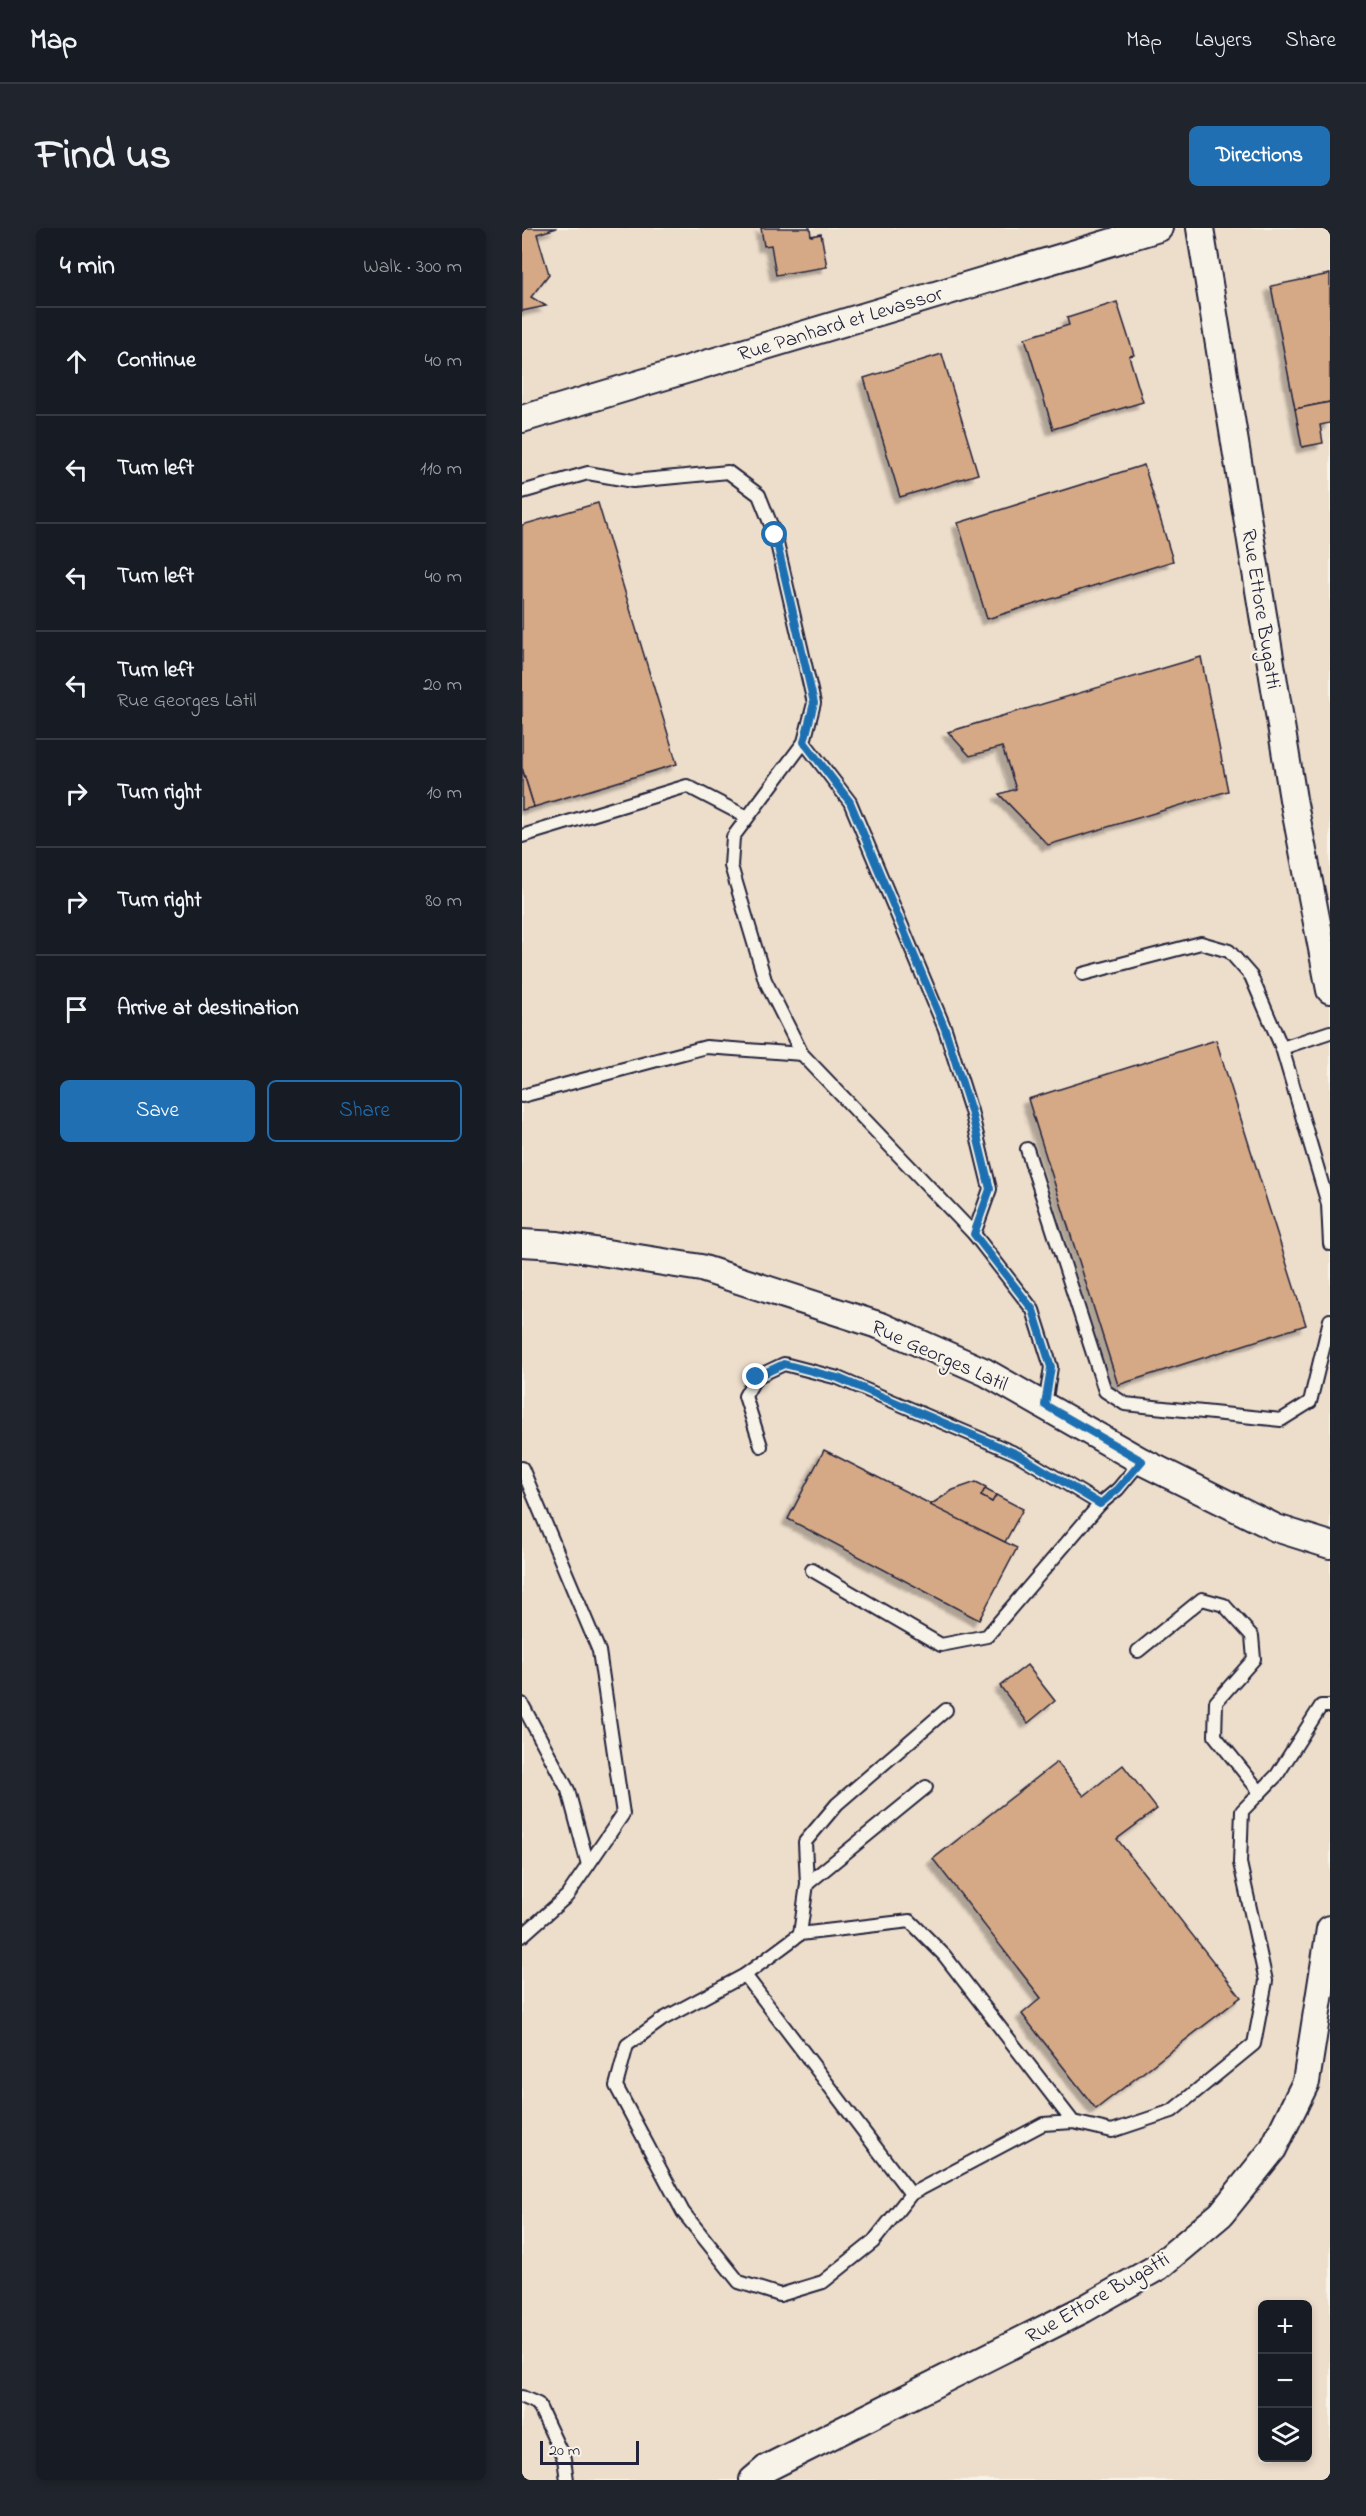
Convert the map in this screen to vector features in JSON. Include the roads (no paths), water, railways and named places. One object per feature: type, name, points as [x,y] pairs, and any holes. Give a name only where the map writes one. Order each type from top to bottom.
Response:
[{"type":"street","name":"Rue Panhard et Levassor","points":[[522,419],[1159,228]]},
{"type":"street","name":"Rue Ettore Bugatti","points":[[1200,228],[1293,799],[1330,990]]},
{"type":"street","name":"Rue Georges Latil","points":[[522,1243],[557,1245],[701,1268],[881,1326],[985,1372],[1142,1461],[1276,1528],[1330,1545]]},
{"type":"street","name":"Rue Ettore Bugatti","points":[[762,2476],[1084,2309],[1158,2267],[1221,2214],[1273,2149],[1306,2082],[1330,1929]]},
{"type":"lane","points":[[522,492],[588,473],[633,481],[728,472],[759,495],[775,535],[814,703],[804,742],[733,837],[731,866],[765,980],[802,1054],[974,1234],[1033,1310],[1051,1367],[1045,1405]]},
{"type":"lane","points":[[804,742],[850,802],[945,1029],[971,1111],[990,1189],[974,1234]]},
{"type":"lane","points":[[522,836],[687,786],[747,817]]},
{"type":"lane","points":[[1083,974],[1201,943],[1229,951],[1251,976],[1282,1048],[1328,1204],[1330,1244]]},
{"type":"lane","points":[[1282,1048],[1330,1032]]},
{"type":"lane","points":[[522,1096],[706,1047],[802,1054]]},
{"type":"lane","points":[[1027,1149],[1105,1391],[1125,1404],[1281,1420],[1310,1402],[1330,1320]]},
{"type":"lane","points":[[761,1446],[745,1396],[756,1377],[784,1364],[838,1378],[1017,1454],[1100,1504]]},
{"type":"lane","points":[[812,1570],[941,1645],[987,1636],[1100,1504],[1118,1489],[1142,1461]]},
{"type":"lane","points":[[522,1468],[598,1652],[623,1814],[567,1896],[522,1936]]},
{"type":"lane","points":[[1138,1651],[1202,1599],[1224,1605],[1252,1636],[1254,1659],[1216,1702],[1215,1736],[1260,1792]]},
{"type":"lane","points":[[522,1704],[568,1790],[588,1865]]},
{"type":"lane","points":[[1073,2122],[944,1955],[910,1921],[800,1934],[745,1975],[663,2019],[627,2045],[616,2086],[683,2212],[739,2282],[780,2295],[823,2282],[873,2242],[911,2194],[1042,2124],[1073,2122],[1112,2131],[1172,2111],[1254,2044],[1266,1981],[1240,1863],[1242,1811],[1277,1775],[1321,1706],[1330,1706]]},
{"type":"lane","points":[[800,1934],[807,1884],[805,1842],[837,1804],[946,1710]]},
{"type":"lane","points":[[807,1884],[926,1788]]},
{"type":"lane","points":[[745,1975],[911,2194]]},
{"type":"lane","points":[[522,2397],[537,2404],[564,2459],[567,2480]]}]
